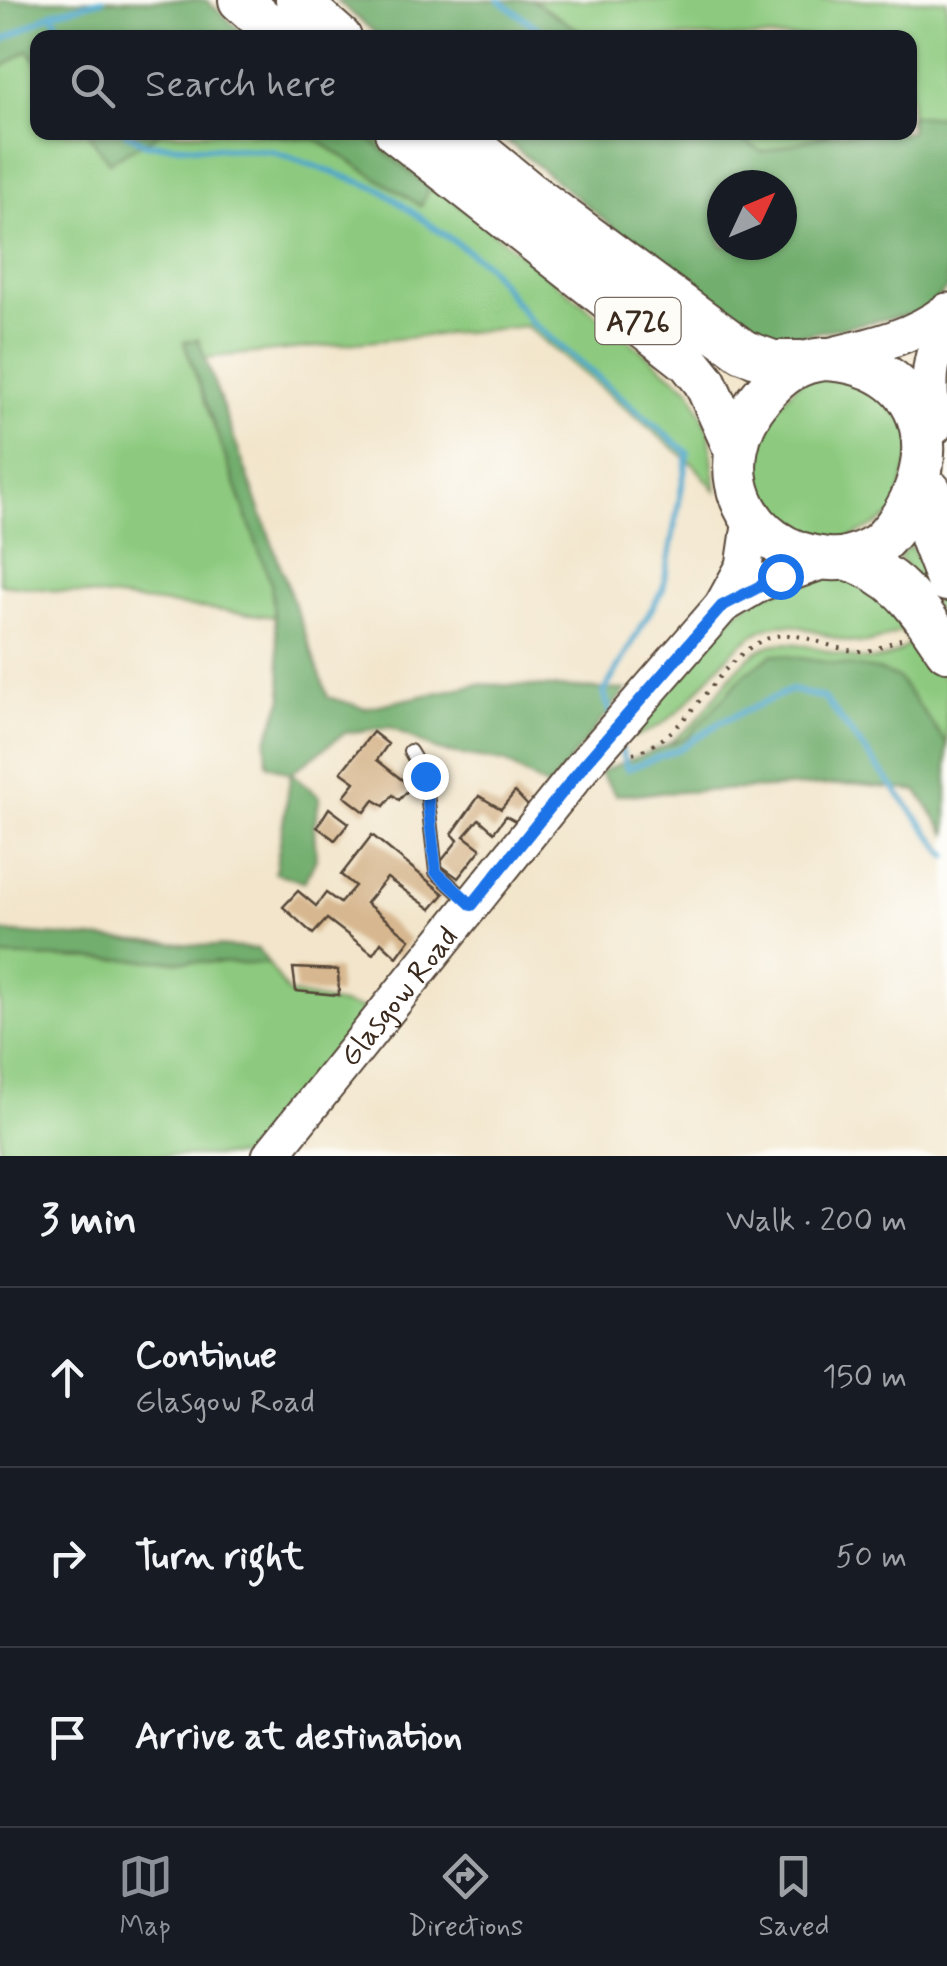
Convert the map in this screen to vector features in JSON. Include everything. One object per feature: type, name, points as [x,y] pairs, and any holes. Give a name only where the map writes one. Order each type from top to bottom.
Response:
[{"type":"highway","points":[[240,0],[274,30]]},
{"type":"highway","points":[[297,0],[331,30]]},
{"type":"highway","name":"A726","points":[[406,140],[689,362],[705,382],[736,449],[734,475],[751,519]]},
{"type":"highway","name":"A726","points":[[465,140],[533,196],[742,351],[774,362],[848,360],[883,370],[912,391],[934,427]]},
{"type":"highway","points":[[736,449],[745,419],[757,402],[778,378],[807,361]]},
{"type":"highway","points":[[934,427],[931,538],[947,580]]},
{"type":"highway","points":[[838,558],[870,549],[890,536],[914,514],[930,490]]},
{"type":"highway","points":[[751,519],[786,546],[875,567],[894,580],[947,650]]},
{"type":"main road","points":[[807,361],[893,340],[930,324],[947,311]]},
{"type":"main road","points":[[934,427],[929,371],[947,325]]},
{"type":"main road","name":"Glasgow Road","points":[[270,1156],[584,765],[722,606],[744,566],[751,519]]},
{"type":"main road","name":"Glasgow Road","points":[[722,606],[761,584],[838,558]]},
{"type":"lane","points":[[410,751],[425,776],[436,872],[472,905]]},
{"type":"path","points":[[628,754],[643,750],[683,719],[736,660],[761,640],[782,633],[864,651],[900,639]]},
{"type":"green space","points":[[0,0],[206,0],[240,30],[30,30],[30,53],[28,50],[0,69]]},
{"type":"green space","points":[[336,0],[532,0],[578,30],[372,30]]},
{"type":"green space","points":[[532,0],[947,0],[947,120],[917,115],[917,30],[578,30]]},
{"type":"green space","points":[[30,52],[30,140],[93,140],[109,162],[148,140],[316,140],[421,206],[429,188],[371,140],[378,140],[691,390],[709,431],[716,491],[694,465],[526,326],[204,358],[198,340],[184,343],[271,584],[275,617],[0,584],[0,69]]},
{"type":"green space","points":[[917,115],[944,117],[947,289],[923,312],[792,337],[756,330],[613,227],[506,140],[744,140],[762,152],[807,140],[917,140]]},
{"type":"green space","points":[[93,140],[148,140],[109,162]]},
{"type":"green space","points":[[317,140],[371,140],[429,188],[421,206]]},
{"type":"green space","points":[[744,140],[807,140],[762,152]]},
{"type":"green space","points":[[198,339],[328,697],[365,708],[478,684],[626,690],[548,788],[504,762],[438,751],[390,727],[345,733],[291,773],[320,797],[314,826],[316,859],[304,882],[275,873],[291,774],[267,764],[266,742],[283,698],[271,584],[184,342]]},
{"type":"green space","points":[[857,374],[916,433],[895,514],[846,538],[807,535],[775,512],[763,495],[755,477],[754,439],[768,416],[803,378]]},
{"type":"green space","points":[[910,545],[947,604],[947,624],[899,557]]},
{"type":"green space","points":[[836,574],[866,582],[902,615],[947,683],[947,744],[898,678],[746,673],[688,737],[665,746],[699,718],[727,681],[759,650],[789,643],[842,656],[877,659],[894,654],[911,642],[902,631],[865,643],[787,625],[774,625],[743,643],[668,720],[626,739],[708,632],[761,595]]},
{"type":"green space","points":[[773,654],[878,670],[898,678],[947,744],[947,834],[917,791],[852,784],[616,795],[599,772],[688,737],[746,673]]},
{"type":"green space","points":[[0,932],[258,949],[269,964],[0,956]]},
{"type":"green space","points":[[0,956],[269,964],[288,993],[370,1010],[251,1156],[0,1156]]},
{"type":"building","points":[[373,732],[388,744],[377,760],[411,787],[399,800],[393,795],[384,806],[374,800],[365,812],[344,796],[355,782],[341,772]]},
{"type":"building","points":[[515,792],[529,807],[517,822],[506,816],[494,832],[479,819],[464,836],[481,849],[458,878],[439,864],[458,840],[452,834],[479,796],[501,809]]},
{"type":"building","points":[[329,808],[349,823],[335,840],[317,827]]},
{"type":"building","points":[[372,835],[444,894],[431,909],[387,878],[366,903],[410,939],[397,957],[381,942],[373,954],[327,919],[313,934],[283,907],[298,891],[316,906],[326,893],[340,903],[355,886],[341,875]]},
{"type":"building","points":[[293,968],[338,970],[339,995],[296,991]]},
{"type":"waterway","points":[[0,42],[52,13],[102,0]]},
{"type":"waterway","points":[[499,0],[540,30]]},
{"type":"waterway","points":[[52,13],[61,30]]},
{"type":"waterway","points":[[138,140],[145,144],[271,151],[380,189],[486,264],[531,322],[688,453],[663,589],[604,692],[611,717]]},
{"type":"waterway","points":[[619,743],[627,769],[679,749],[721,722],[791,690],[824,698],[947,856]]},
{"type":"route","points":[[425,776],[436,872],[472,905],[584,765],[722,606],[746,590],[780,576]]}]
